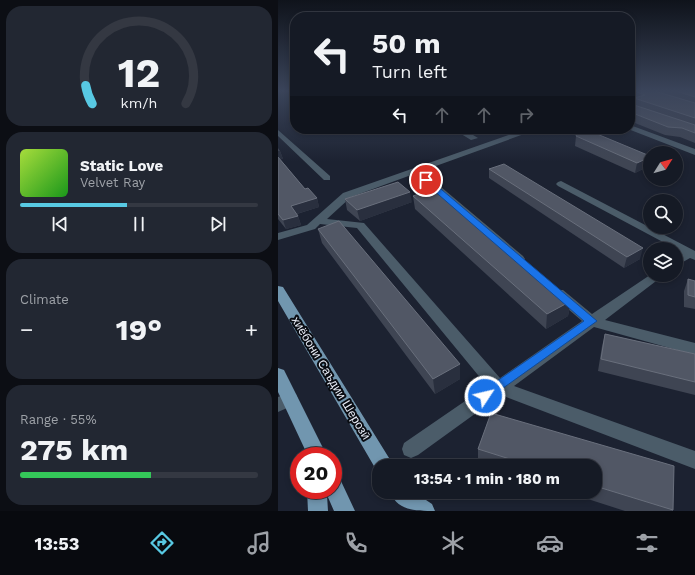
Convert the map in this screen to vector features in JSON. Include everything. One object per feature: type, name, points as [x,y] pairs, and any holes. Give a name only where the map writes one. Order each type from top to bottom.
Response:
[{"type":"main road","name":"хиёбони Саъдии Шерозӣ","points":[[278,290],[380,459]]},
{"type":"main road","points":[[278,375],[284,402],[312,447]]},
{"type":"main road","points":[[317,499],[318,511]]},
{"type":"main road","points":[[339,499],[345,511]]},
{"type":"main road","points":[[405,500],[425,511]]},
{"type":"lane","points":[[635,129],[695,152]]},
{"type":"lane","points":[[278,132],[327,178]]},
{"type":"lane","points":[[466,134],[474,138]]},
{"type":"lane","points":[[278,236],[311,227],[347,195],[519,134]]},
{"type":"lane","points":[[415,170],[526,266]]},
{"type":"lane","points":[[561,184],[692,255]]},
{"type":"lane","points":[[318,221],[360,225],[498,387],[695,460]]},
{"type":"lane","points":[[411,449],[648,282]]},
{"type":"lane","points":[[550,286],[591,321],[695,349]]},
{"type":"building","points":[[635,114],[661,114],[695,125],[695,133],[682,128],[668,127]]},
{"type":"building","points":[[682,114],[695,114],[695,118]]},
{"type":"building","points":[[577,134],[597,134],[643,153],[643,160],[637,163],[576,136]]},
{"type":"building","points":[[278,157],[305,189],[308,188],[317,198],[291,206],[298,216],[283,220],[278,214]]},
{"type":"building","points":[[504,164],[643,248],[627,257],[489,169]]},
{"type":"building","points":[[398,182],[410,192],[357,210],[345,199]]},
{"type":"building","points":[[433,189],[571,301],[547,314],[413,196]]},
{"type":"building","points":[[339,221],[460,364],[433,379],[318,229]]},
{"type":"building","points":[[688,279],[695,281],[695,297],[688,295]]},
{"type":"building","points":[[605,334],[695,354],[695,382],[601,359]]},
{"type":"building","points":[[491,413],[674,466],[673,510],[602,488],[602,459],[510,459],[478,449]]},
{"type":"route","points":[[426,180],[591,321],[485,396]]}]
